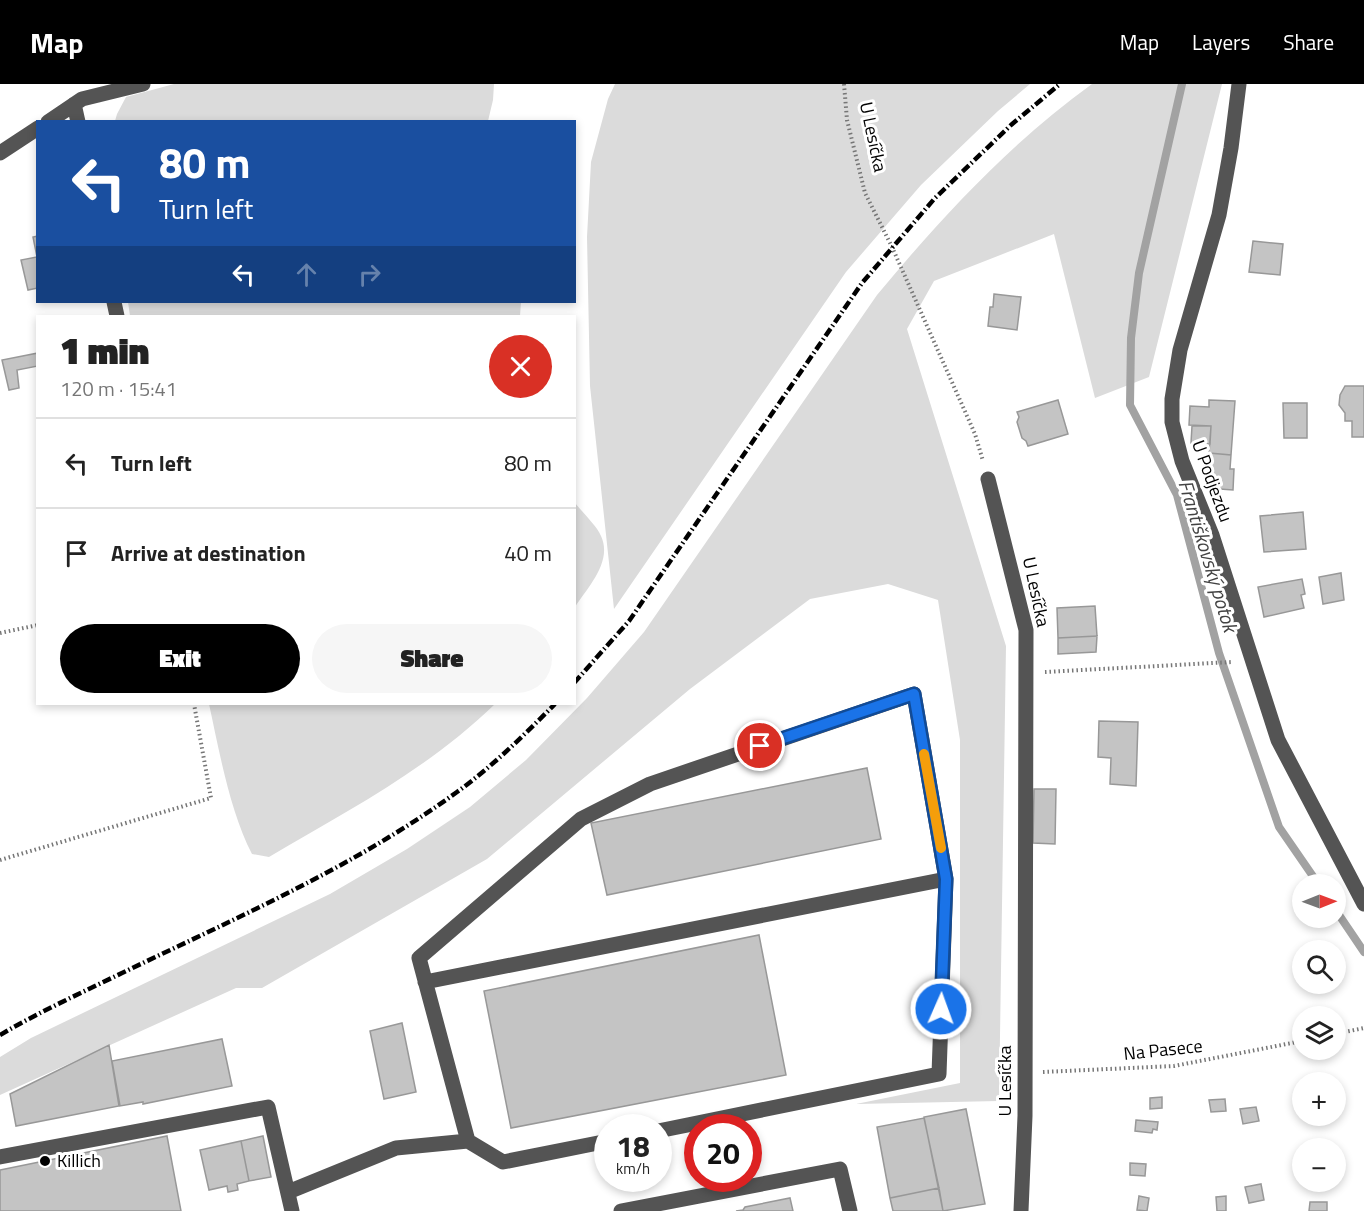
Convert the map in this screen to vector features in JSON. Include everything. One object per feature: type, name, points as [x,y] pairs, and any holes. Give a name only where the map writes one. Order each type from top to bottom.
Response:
[{"type":"street","points":[[51,120],[81,99],[143,84]]},
{"type":"street","name":"U Podjezdu","points":[[1239,84],[1219,215],[1180,350],[1172,399],[1172,423],[1182,462],[1200,506],[1278,740],[1364,904]]},
{"type":"street","points":[[74,104],[78,120]]},
{"type":"street","points":[[0,153],[36,129]]},
{"type":"street","name":"U Lesíčka","points":[[988,479],[1026,630],[1025,1073],[1021,1211]]},
{"type":"street","points":[[468,1141],[419,958],[581,819],[650,784],[914,694],[946,879],[939,1074],[672,1128]]},
{"type":"street","points":[[425,982],[946,879]]},
{"type":"street","points":[[0,1157],[268,1107],[292,1211]]},
{"type":"street","points":[[288,1192],[396,1148],[468,1141],[503,1162],[594,1144]]},
{"type":"street","points":[[621,1211],[840,1169],[850,1211]]},
{"type":"path","name":"U Lesíčka","points":[[844,84],[847,120],[865,194],[897,258],[975,434],[988,479]]},
{"type":"path","points":[[0,633],[36,624]]},
{"type":"path","points":[[1026,673],[1215,663]]},
{"type":"path","points":[[0,860],[211,798],[194,705]]},
{"type":"path","points":[[1346,1032],[1364,1028]]},
{"type":"path","name":"Na Pasece","points":[[1025,1073],[1174,1066],[1292,1043]]},
{"type":"shaded area","points":[[174,84],[494,84],[488,120],[115,120],[126,97]]},
{"type":"shaded area","points":[[615,84],[1030,84],[998,111],[921,185],[846,272],[614,609],[590,386],[587,237],[591,162],[608,99]]},
{"type":"shaded area","points":[[1092,84],[1222,84],[1149,377],[1095,398],[1054,234],[934,281],[907,329],[1006,646],[999,1101],[856,1104],[960,1083],[960,740],[938,600],[888,584],[810,599],[690,689],[487,859],[262,988],[236,988],[0,1095],[0,1057],[31,1038],[330,894],[407,849],[470,807],[526,760],[587,698],[644,632],[877,295],[926,238],[1005,156]]},
{"type":"shaded area","points":[[128,303],[521,303],[520,315],[130,315]]},
{"type":"shaded area","points":[[576,504],[596,528],[604,546],[601,565],[576,606]]},
{"type":"shaded area","points":[[209,705],[494,705],[443,749],[415,769],[269,857],[252,854],[237,819]]},
{"type":"building","points":[[36,236],[36,252],[33,237]]},
{"type":"building","points":[[1253,241],[1283,244],[1280,275],[1249,272]]},
{"type":"building","points":[[36,257],[36,288],[28,290],[21,260]]},
{"type":"building","points":[[994,294],[1021,297],[1017,330],[988,326]]},
{"type":"building","points":[[36,353],[36,366],[17,370],[19,388],[9,390],[2,360]]},
{"type":"building","points":[[1345,386],[1364,386],[1364,437],[1352,437],[1352,421],[1345,421],[1345,413],[1339,405],[1340,395]]},
{"type":"building","points":[[1058,400],[1068,434],[1028,446],[1022,438],[1017,422],[1019,417],[1017,412]]},
{"type":"building","points":[[1209,400],[1235,401],[1231,455],[1209,453],[1211,426],[1189,425],[1190,406],[1209,407]]},
{"type":"building","points":[[1283,403],[1307,403],[1307,438],[1284,438]]},
{"type":"building","points":[[1192,426],[1211,426],[1210,444],[1191,443]]},
{"type":"building","points":[[1209,453],[1231,455],[1230,469],[1234,469],[1233,490],[1206,488]]},
{"type":"building","points":[[1303,512],[1306,549],[1264,552],[1260,516]]},
{"type":"building","points":[[1341,573],[1344,600],[1323,604],[1319,577]]},
{"type":"building","points":[[1302,579],[1305,594],[1301,595],[1304,608],[1264,617],[1258,587]]},
{"type":"building","points":[[1095,606],[1097,636],[1058,638],[1057,608]]},
{"type":"building","points":[[1097,636],[1096,652],[1058,654],[1058,638]]},
{"type":"building","points":[[1099,721],[1138,722],[1136,786],[1110,784],[1111,758],[1098,757]]},
{"type":"building","points":[[867,768],[881,839],[607,895],[591,823]]},
{"type":"building","points":[[1034,789],[1056,789],[1055,844],[1033,843]]},
{"type":"building","points":[[759,935],[786,1075],[511,1128],[484,991]]},
{"type":"building","points":[[402,1023],[416,1092],[384,1099],[370,1031]]},
{"type":"building","points":[[222,1039],[232,1086],[143,1104],[143,1102],[120,1106],[112,1061]]},
{"type":"building","points":[[109,1045],[119,1106],[16,1126],[10,1094]]},
{"type":"building","points":[[1162,1097],[1162,1108],[1150,1109],[1150,1098]]},
{"type":"building","points":[[1225,1099],[1226,1111],[1211,1112],[1209,1100]]},
{"type":"building","points":[[1256,1107],[1259,1121],[1243,1124],[1240,1109]]},
{"type":"building","points":[[966,1109],[985,1204],[943,1211],[924,1117]]},
{"type":"building","points":[[924,1118],[939,1188],[890,1198],[877,1127]]},
{"type":"building","points":[[1136,1120],[1158,1122],[1157,1130],[1153,1129],[1152,1133],[1135,1131]]},
{"type":"building","points":[[167,1136],[181,1211],[0,1211],[0,1170]]},
{"type":"building","points":[[263,1136],[271,1177],[249,1181],[241,1141]]},
{"type":"building","points":[[241,1141],[249,1181],[237,1184],[238,1190],[228,1192],[227,1186],[209,1190],[200,1150]]},
{"type":"building","points":[[1130,1163],[1146,1164],[1145,1176],[1130,1175]]},
{"type":"building","points":[[1261,1184],[1264,1200],[1249,1203],[1245,1187]]},
{"type":"building","points":[[939,1188],[943,1211],[893,1211],[890,1198]]},
{"type":"building","points":[[1139,1196],[1149,1198],[1147,1211],[1137,1210]]},
{"type":"building","points":[[1226,1196],[1226,1211],[1217,1211],[1216,1197]]},
{"type":"building","points":[[790,1198],[793,1211],[736,1211],[743,1210],[745,1207]]},
{"type":"building","points":[[1310,1202],[1327,1202],[1327,1211],[1309,1211]]},
{"type":"waterway","name":"Františkovský potok","points":[[1182,84],[1139,273],[1131,338],[1130,405],[1177,495],[1219,653],[1279,827],[1311,874]]},
{"type":"waterway","name":"Františkovský potok","points":[[1346,925],[1364,952]]},
{"type":"railway","points":[[576,681],[629,621],[862,283],[935,198],[1011,125],[1060,84]]},
{"type":"railway","points":[[0,1035],[60,1003],[294,890],[377,844],[418,819],[483,772],[554,705]]},
{"type":"slow traffic","points":[[924,754],[941,848]]},
{"type":"place","name":"Killich","points":[[45,1161]]},
{"type":"route","points":[[760,746],[914,694],[946,879],[941,1009]]}]
